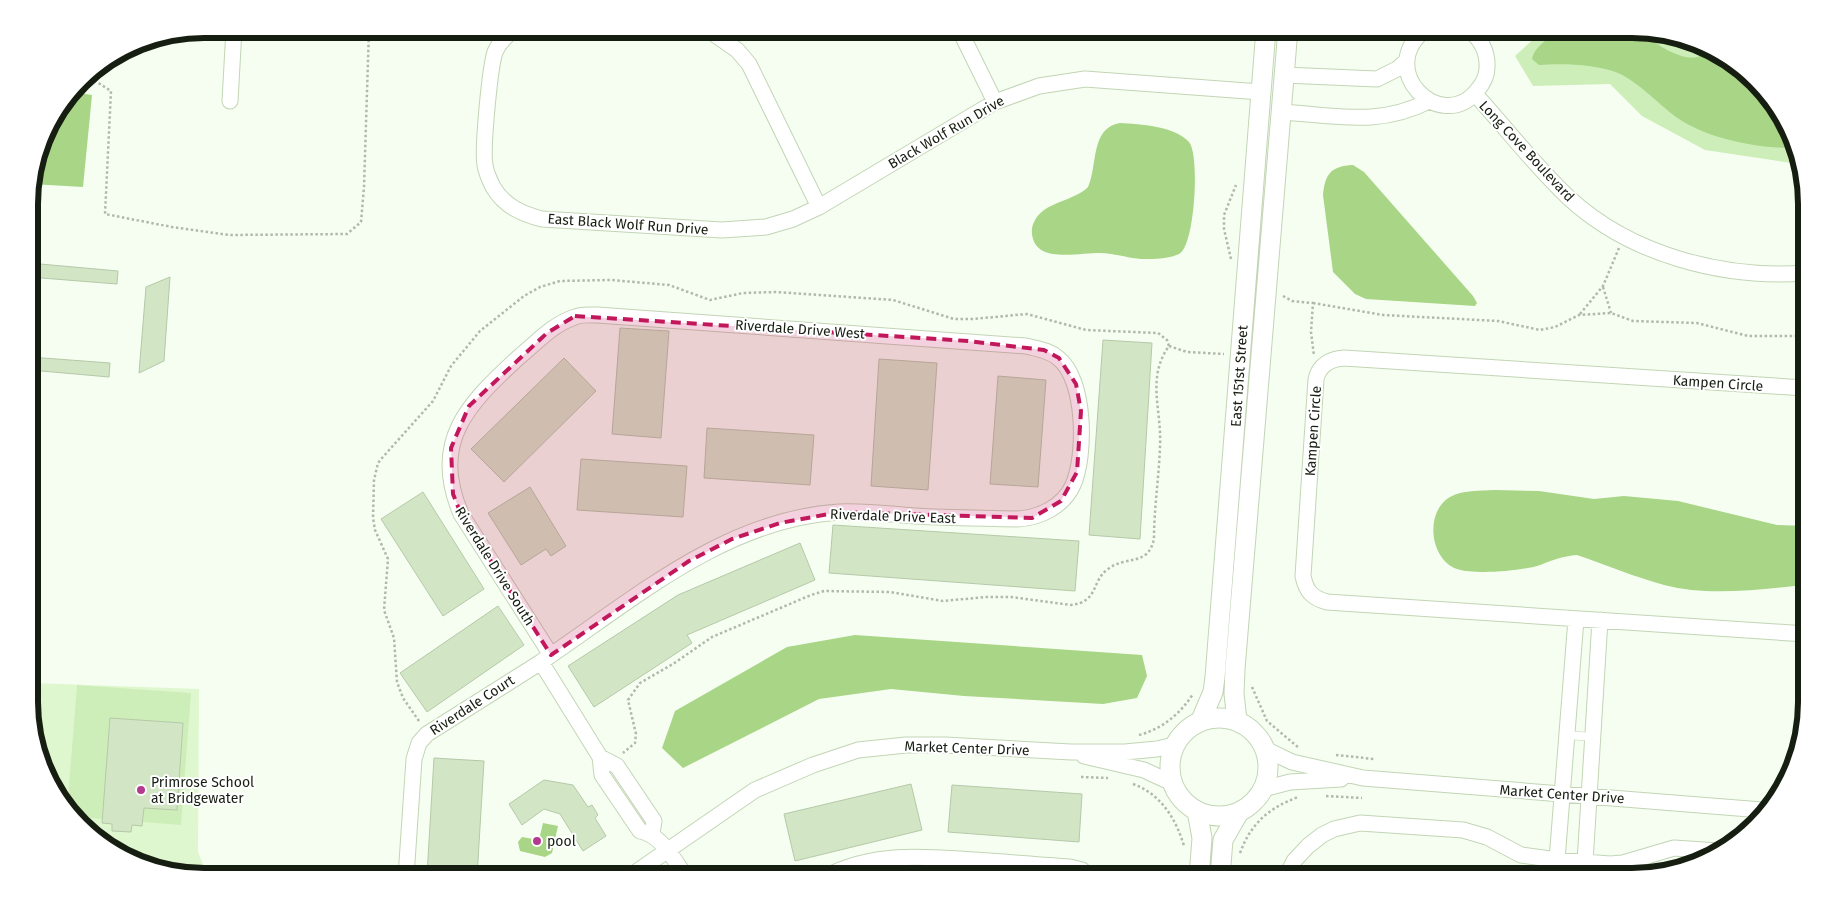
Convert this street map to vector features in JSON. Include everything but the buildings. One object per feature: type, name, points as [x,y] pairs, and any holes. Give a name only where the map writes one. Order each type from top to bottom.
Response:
[{"type":"street","points":[[230,101],[234,38]]},
{"type":"street","name":"East Black Wolf Run Drive","points":[[504,38],[496,51],[491,72],[484,147],[485,166],[493,187],[506,202],[521,213],[542,219],[722,230],[766,226],[793,219],[819,207]]},
{"type":"street","points":[[720,38],[737,50],[749,64],[819,207]]},
{"type":"street","points":[[963,38],[995,102]]},
{"type":"street","name":"East 151st Street","points":[[1237,720],[1234,694],[1235,669],[1270,92],[1267,38]]},
{"type":"street","name":"East 151st Street","points":[[1201,720],[1213,692],[1215,677],[1270,92],[1285,38]]},
{"type":"street","points":[[1415,38],[1406,61],[1407,73],[1412,84],[1419,94],[1429,101],[1448,105],[1458,103],[1475,94],[1483,84],[1488,58],[1484,46],[1478,38]]},
{"type":"street","points":[[1270,92],[1377,79],[1392,73],[1406,61]]},
{"type":"street","name":"Black Wolf Run Drive","points":[[819,207],[995,102],[1039,86],[1085,79],[1270,92]]},
{"type":"street","points":[[1270,92],[1359,118],[1385,117],[1404,113],[1429,101]]},
{"type":"street","name":"Long Cove Boulevard","points":[[1475,94],[1570,199],[1625,236],[1681,261],[1710,268],[1748,274],[1798,273]]},
{"type":"street","name":"Riverdale Drive West","points":[[575,316],[617,316],[1026,346]]},
{"type":"street","name":"Riverdale Drive South","points":[[575,316],[547,333],[481,392],[469,406],[458,426],[451,448],[449,474],[453,494],[461,514],[546,659],[606,759],[617,766],[654,821],[652,834],[669,851],[680,868]]},
{"type":"street","name":"Riverdale Drive East","points":[[546,659],[689,561],[732,539],[780,523],[840,512],[1017,519],[1032,518],[1048,512],[1072,487],[1077,472],[1081,429],[1079,397],[1076,384],[1059,358],[1044,350],[1026,346]]},
{"type":"street","name":"Kampen Circle","points":[[1798,388],[1344,358],[1331,360],[1321,367],[1316,385],[1303,576],[1305,584],[1313,597],[1327,602],[1798,633]]},
{"type":"street","points":[[1557,860],[1576,618]]},
{"type":"street","points":[[1585,862],[1600,620]]},
{"type":"street","name":"Riverdale Court","points":[[407,868],[414,758],[419,743],[428,734],[546,659]]},
{"type":"street","points":[[1213,717],[1237,720],[1259,737],[1265,749],[1268,769],[1263,789],[1249,806],[1239,812],[1218,816],[1197,811],[1182,799],[1172,783],[1169,764],[1174,744],[1190,726],[1201,720],[1213,717]]},
{"type":"street","name":"Market Center Drive","points":[[643,868],[755,790],[813,765],[858,750],[906,745],[945,744],[1071,752],[1125,752],[1157,749],[1174,744]]},
{"type":"street","name":"Market Center Drive","points":[[1265,749],[1292,762],[1363,778]]},
{"type":"street","name":"Market Center Drive","points":[[1071,752],[1144,770],[1172,783]]},
{"type":"street","name":"Market Center Drive","points":[[1263,789],[1290,782],[1363,778],[1758,810]]},
{"type":"street","points":[[1197,811],[1202,838],[1200,868]]},
{"type":"street","points":[[1221,868],[1224,840],[1239,812]]},
{"type":"street","points":[[1290,868],[1294,860],[1322,835],[1334,829],[1360,823],[1463,830],[1487,837],[1521,855],[1557,860],[1623,863],[1674,848],[1706,850]]},
{"type":"street","points":[[844,868],[868,861],[908,856],[1074,868]]},
{"type":"lane","points":[[1567,736],[1593,737]]},
{"type":"path","points":[[94,79],[111,91],[105,214],[172,228],[229,235],[346,234],[361,222],[364,187],[369,38]]},
{"type":"path","points":[[1579,315],[1602,286],[1625,236]]},
{"type":"path","points":[[428,734],[403,698],[397,682],[394,638],[384,610],[388,559],[375,530],[373,518],[377,468],[382,458],[433,401],[451,366],[471,340],[501,312],[531,291],[560,282],[612,280],[674,286],[710,300],[743,293],[776,292],[893,300],[954,319],[1027,314],[1086,330],[1158,333],[1167,340],[1169,346]]},
{"type":"path","points":[[1602,286],[1611,313]]},
{"type":"path","points":[[1281,290],[1286,299],[1383,315],[1498,321],[1540,330],[1555,327],[1579,315],[1611,313],[1633,321],[1686,322],[1748,336],[1798,336]]},
{"type":"path","points":[[1313,303],[1312,352],[1315,360],[1321,367]]},
{"type":"path","points":[[1169,346],[1187,352],[1228,355]]},
{"type":"path","points":[[606,759],[635,743],[636,734],[628,700],[640,683],[716,634],[811,595],[824,591],[890,592],[943,601],[986,597],[1023,598],[1071,605],[1084,602],[1095,591],[1105,572],[1110,568],[1142,557],[1152,548],[1160,444],[1157,381],[1161,357],[1169,346]]},
{"type":"path","points":[[1153,731],[1176,716],[1192,696]]},
{"type":"path","points":[[1257,702],[1267,721],[1298,747],[1306,750]]},
{"type":"path","points":[[1330,755],[1374,760]]},
{"type":"path","points":[[1081,777],[1117,779]]},
{"type":"path","points":[[1126,782],[1149,792],[1168,810],[1179,828]]},
{"type":"path","points":[[1322,795],[1362,798]]},
{"type":"path","points":[[1239,861],[1247,834],[1256,822],[1268,811],[1297,797],[1306,796]]},
{"type":"highlighted area","points":[[575,316],[968,341],[1044,350],[1059,358],[1076,384],[1081,411],[1077,472],[1061,501],[1032,518],[840,512],[780,523],[732,539],[689,561],[551,655],[461,514],[453,494],[451,448],[469,406],[547,333]]},
{"type":"shaded area","points":[[1535,38],[1653,39],[1685,46],[1724,66],[1756,94],[1780,130],[1792,163],[1705,150],[1642,116],[1610,84],[1533,86],[1515,56]]},
{"type":"shaded area","points":[[1548,38],[1631,38],[1650,39],[1668,51],[1691,58],[1703,54],[1724,66],[1756,94],[1769,111],[1788,148],[1749,144],[1704,132],[1679,119],[1642,88],[1618,73],[1579,65],[1539,65],[1532,59],[1539,47]]},
{"type":"shaded area","points":[[80,93],[92,95],[83,187],[39,184],[43,161],[50,140],[66,111]]},
{"type":"shaded area","points":[[1120,123],[1147,125],[1166,129],[1175,132],[1189,142],[1192,150],[1195,181],[1192,219],[1184,248],[1179,254],[1153,259],[1100,253],[1071,255],[1043,251],[1034,242],[1032,230],[1034,222],[1045,210],[1075,196],[1088,187],[1099,140],[1110,126]]},
{"type":"shaded area","points":[[1353,165],[1364,172],[1473,296],[1477,303],[1475,306],[1366,299],[1355,294],[1333,272],[1323,195],[1325,182],[1330,172],[1334,169]]},
{"type":"shaded area","points":[[1471,491],[1539,491],[1594,499],[1624,496],[1678,501],[1777,525],[1798,526],[1798,586],[1735,591],[1681,589],[1642,578],[1577,555],[1529,568],[1508,571],[1475,572],[1457,569],[1448,564],[1441,556],[1436,546],[1434,524],[1436,513],[1442,504],[1450,497]]},
{"type":"shaded area","points":[[855,635],[1142,655],[1147,676],[1137,698],[1103,704],[964,696],[891,689],[819,699],[683,768],[662,748],[675,711],[787,647]]},
{"type":"shaded area","points":[[38,683],[199,689],[198,852],[204,868],[182,867],[150,860],[111,840],[79,812],[60,785],[50,766],[43,745],[39,724]]},
{"type":"shaded area","points":[[77,685],[191,693],[181,825],[143,822],[144,808],[177,810],[182,723],[110,718],[103,819],[85,818],[68,798]]},
{"type":"shaded area","name":"pool","points":[[543,823],[558,826],[552,853],[545,857],[520,851],[518,842],[522,837],[539,840]]},
{"type":"place","name":"Primrose School at Bridgewater","points":[[141,790]]},
{"type":"place","name":"pool","points":[[537,841]]}]
